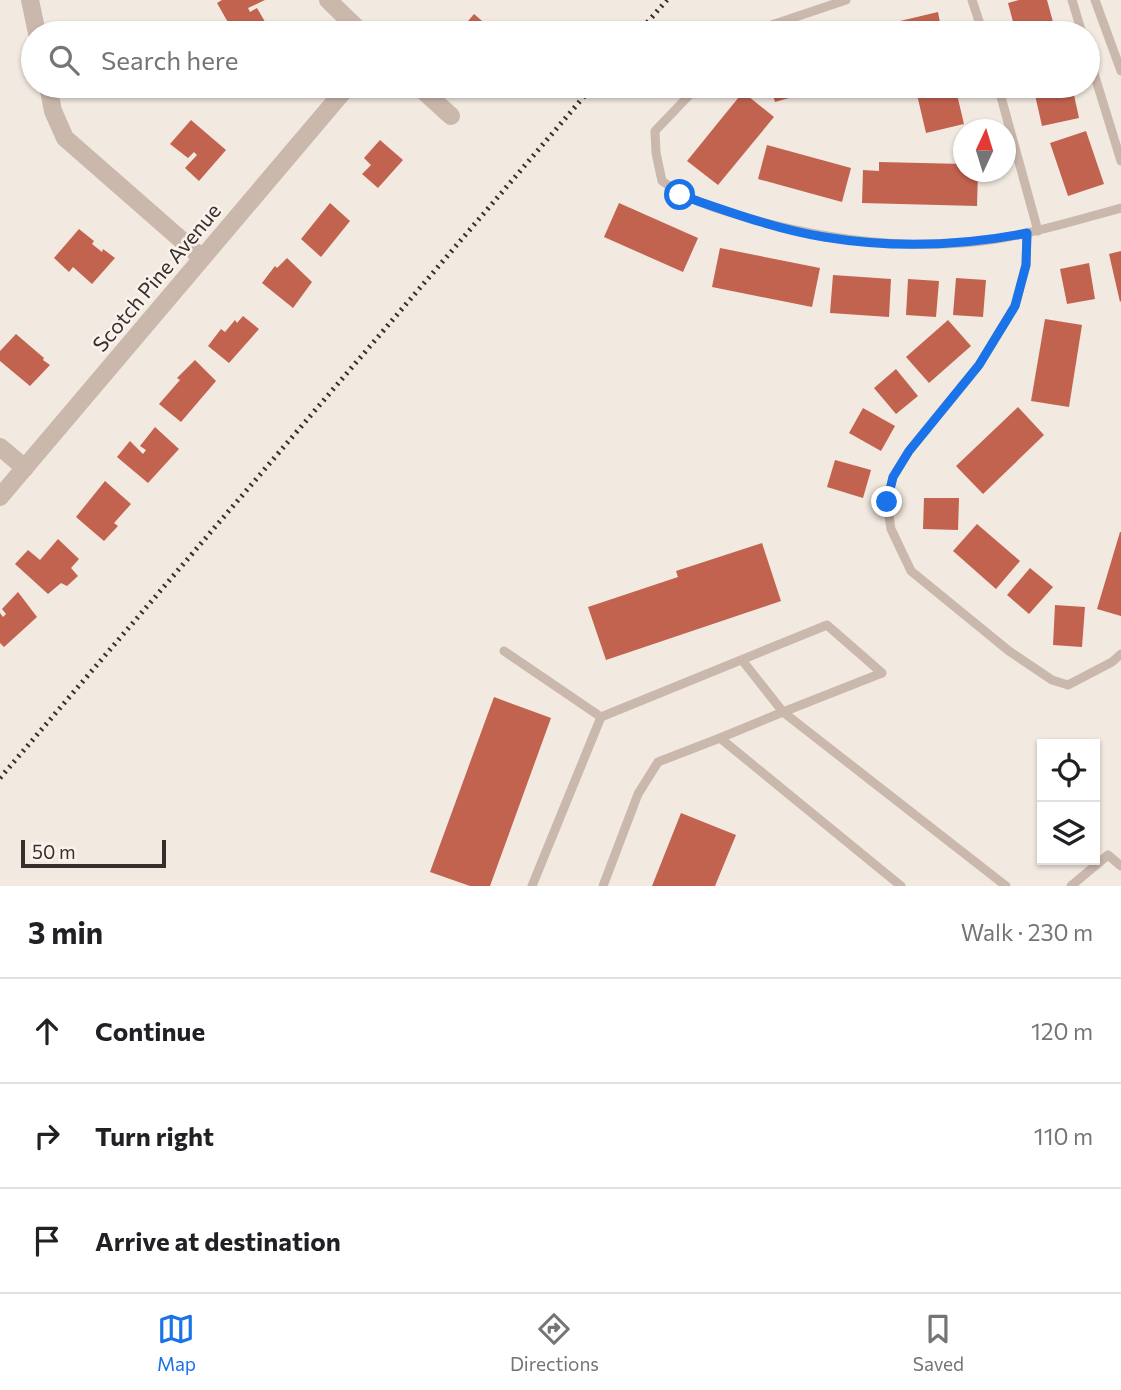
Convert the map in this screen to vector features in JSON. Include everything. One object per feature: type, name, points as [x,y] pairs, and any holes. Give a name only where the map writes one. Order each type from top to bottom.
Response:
[{"type":"street","points":[[30,0],[34,21]]},
{"type":"street","points":[[328,0],[350,21]]},
{"type":"street","points":[[50,98],[65,138],[202,258]]},
{"type":"street","name":"Scotch Pine Avenue","points":[[0,497],[338,98]]},
{"type":"street","points":[[431,98],[451,116]]},
{"type":"street","points":[[0,447],[24,468]]},
{"type":"lane","points":[[784,21],[846,0]]},
{"type":"lane","points":[[972,0],[980,21]]},
{"type":"lane","points":[[1072,0],[1078,21]]},
{"type":"lane","points":[[1095,0],[1121,71]]},
{"type":"lane","points":[[1100,93],[1121,161]]},
{"type":"lane","points":[[687,98],[655,131],[662,181],[680,195],[739,216],[824,237],[918,245],[995,239],[1038,231],[1121,208]]},
{"type":"lane","points":[[1001,98],[1038,231]]},
{"type":"lane","points":[[1027,233],[1026,265],[1015,306],[979,365],[909,451],[893,477],[887,502],[891,529],[911,571],[1009,651],[1052,680],[1069,685],[1112,662],[1121,654]]},
{"type":"lane","points":[[532,886],[601,718],[827,625],[881,673],[658,762],[638,794],[603,886]]},
{"type":"lane","points":[[505,651],[601,718]]},
{"type":"lane","points":[[742,660],[783,712],[1006,886]]},
{"type":"lane","points":[[720,738],[901,886]]},
{"type":"lane","points":[[1072,886],[1108,855],[1121,866]]},
{"type":"building","points":[[222,0],[265,0],[248,8],[250,12],[257,8],[265,21],[227,21],[217,3]]},
{"type":"building","points":[[1019,0],[1047,0],[1053,21],[1013,21],[1008,3]]},
{"type":"building","points":[[938,12],[940,21],[900,21]]},
{"type":"building","points":[[474,14],[482,21],[468,21]]},
{"type":"building","points":[[738,98],[750,98],[774,117],[718,185],[687,161]]},
{"type":"building","points":[[918,98],[958,98],[963,119],[953,119],[953,127],[926,133]]},
{"type":"building","points":[[1036,98],[1075,98],[1079,118],[1042,126]]},
{"type":"building","points":[[191,120],[226,150],[199,181],[185,168],[197,155],[194,152],[188,158],[170,144]]},
{"type":"building","points":[[1086,131],[1104,184],[1068,196],[1050,143]]},
{"type":"building","points":[[380,140],[403,160],[378,188],[362,174],[371,165],[364,158]]},
{"type":"building","points":[[767,145],[851,168],[842,202],[758,179]]},
{"type":"building","points":[[879,162],[953,164],[953,182],[978,182],[977,206],[862,203],[863,170],[879,171]]},
{"type":"building","points":[[330,203],[350,221],[321,257],[301,239]]},
{"type":"building","points":[[619,203],[698,238],[683,272],[604,237]]},
{"type":"building","points":[[79,229],[94,241],[92,244],[115,258],[92,284],[73,267],[69,272],[54,258]]},
{"type":"building","points":[[720,248],[820,268],[812,307],[712,287]]},
{"type":"building","points":[[1121,251],[1121,301],[1120,302],[1109,254]]},
{"type":"building","points":[[287,258],[312,282],[293,308],[262,283],[275,266],[277,268]]},
{"type":"building","points":[[1089,263],[1095,299],[1067,304],[1060,269]]},
{"type":"building","points":[[833,275],[891,279],[889,317],[830,313]]},
{"type":"building","points":[[956,278],[986,280],[983,317],[953,315]]},
{"type":"building","points":[[908,279],[939,281],[936,317],[906,315]]},
{"type":"building","points":[[243,316],[259,329],[229,363],[208,346],[221,329],[225,332],[235,320],[237,323]]},
{"type":"building","points":[[1045,319],[1082,325],[1069,407],[1031,401]]},
{"type":"building","points":[[948,320],[971,346],[929,383],[906,357]]},
{"type":"building","points":[[16,334],[50,365],[30,386],[0,361],[0,351]]},
{"type":"building","points":[[195,360],[216,381],[181,422],[159,404],[180,380],[177,378]]},
{"type":"building","points":[[896,369],[918,396],[896,414],[874,388]]},
{"type":"building","points":[[1018,407],[1044,435],[983,494],[956,466]]},
{"type":"building","points":[[863,408],[895,426],[881,451],[849,433]]},
{"type":"building","points":[[155,427],[179,449],[148,483],[117,457],[130,441],[143,454],[146,450],[140,446]]},
{"type":"building","points":[[835,460],[871,470],[863,498],[827,487]]},
{"type":"building","points":[[105,481],[131,504],[114,523],[118,526],[104,541],[76,517]]},
{"type":"building","points":[[924,498],[959,498],[958,530],[923,529]]},
{"type":"building","points":[[977,524],[1020,561],[996,589],[953,551]]},
{"type":"building","points":[[1121,532],[1121,616],[1097,609]]},
{"type":"building","points":[[58,539],[79,559],[71,568],[78,576],[67,586],[61,583],[48,594],[15,564],[28,550],[40,560]]},
{"type":"building","points":[[762,543],[781,601],[606,660],[588,607],[678,577],[676,571]]},
{"type":"building","points":[[1030,568],[1053,587],[1029,614],[1007,595]]},
{"type":"building","points":[[18,592],[37,617],[4,647],[0,643],[0,613],[3,617],[6,614],[2,609]]},
{"type":"building","points":[[1055,605],[1085,607],[1082,647],[1053,645]]},
{"type":"building","points":[[494,697],[551,718],[490,886],[470,886],[430,872]]},
{"type":"building","points":[[681,813],[736,835],[715,886],[652,886]]},
{"type":"railway","points":[[649,21],[667,0]]},
{"type":"railway","points":[[0,778],[583,98]]},
{"type":"route","points":[[680,195],[739,216],[824,237],[918,245],[995,239],[1027,233],[1026,265],[1015,306],[979,365],[909,451],[893,477],[887,502]]}]
